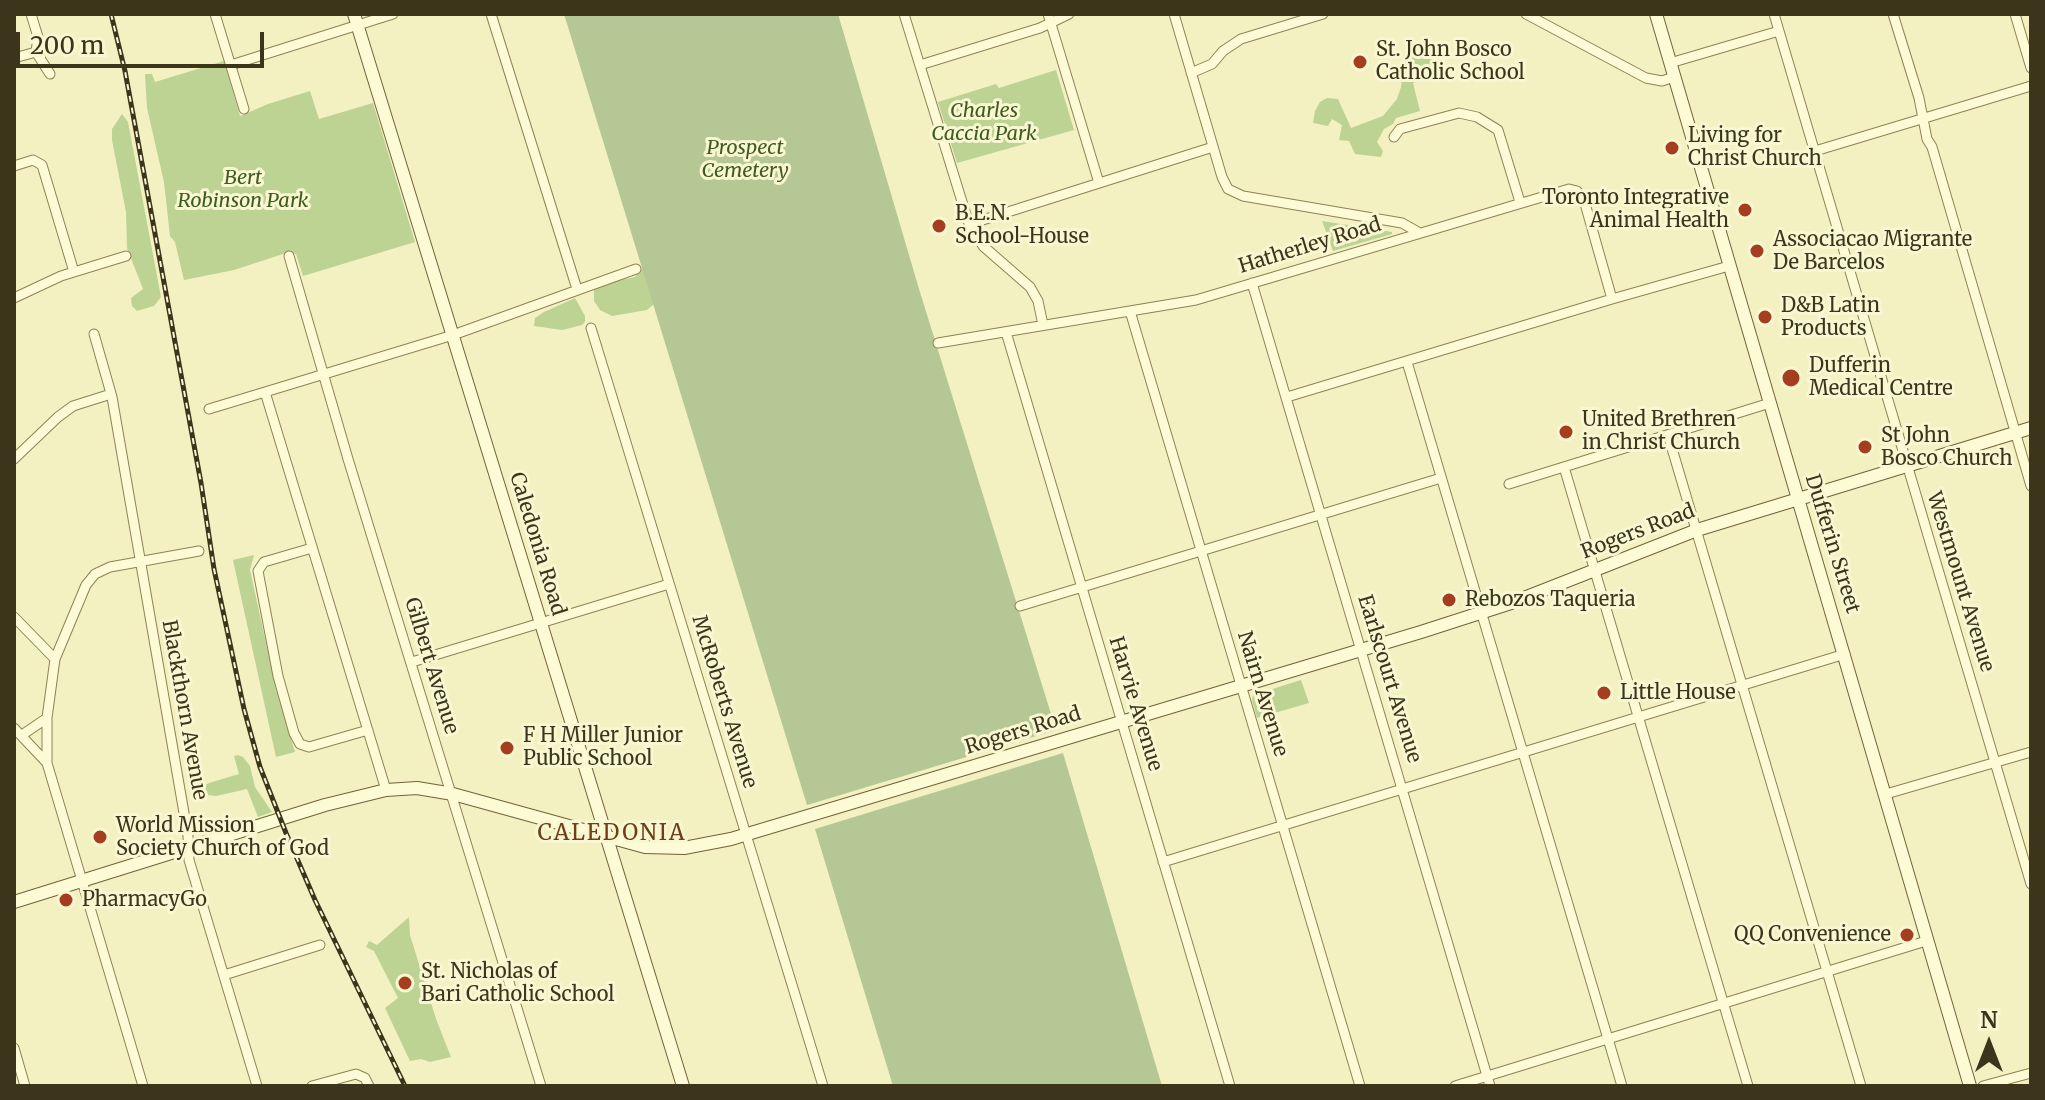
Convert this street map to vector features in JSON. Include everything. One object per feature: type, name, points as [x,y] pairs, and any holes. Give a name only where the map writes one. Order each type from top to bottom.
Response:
[{"type":"street","points":[[31,14],[38,37],[36,52],[50,74]]},
{"type":"street","points":[[215,14],[244,109]]},
{"type":"street","points":[[231,65],[355,20],[393,14]]},
{"type":"street","points":[[491,14],[577,289]]},
{"type":"street","points":[[904,14],[970,224],[983,246],[1030,287],[1038,301],[1043,325]]},
{"type":"street","points":[[920,65],[1069,14]]},
{"type":"street","points":[[1174,14],[1228,189],[1234,193],[1402,223],[1418,232]]},
{"type":"street","points":[[1191,73],[1212,64],[1223,51],[1241,39],[1323,14]]},
{"type":"street","points":[[1526,14],[1646,78],[1662,81],[1674,77]]},
{"type":"street","name":"Dufferin Street","points":[[1656,14],[1970,1086]]},
{"type":"street","name":"Westmount Avenue","points":[[1774,14],[2031,884]]},
{"type":"street","points":[[1893,14],[1919,98],[1927,139],[1932,147],[2031,486]]},
{"type":"street","points":[[2015,14],[2031,68]]},
{"type":"street","points":[[1050,18],[1099,183]]},
{"type":"street","name":"Caledonia Road","points":[[355,20],[683,1086]]},
{"type":"street","points":[[1670,63],[1779,31]]},
{"type":"street","points":[[14,58],[36,52]]},
{"type":"street","points":[[1815,151],[2031,86]]},
{"type":"street","points":[[1394,137],[1400,129],[1462,112],[1477,117],[1494,126],[1502,136],[1520,202]]},
{"type":"street","points":[[970,224],[1213,147]]},
{"type":"street","points":[[14,166],[37,161],[43,168],[74,272]]},
{"type":"street","name":"Hatherley Road","points":[[938,343],[1196,300],[1569,189],[1580,193],[1612,299]]},
{"type":"street","points":[[14,298],[45,282],[126,256]]},
{"type":"street","name":"Gilbert Avenue","points":[[289,256],[541,1086]]},
{"type":"street","points":[[1287,397],[1729,266]]},
{"type":"street","points":[[209,409],[453,335],[636,269]]},
{"type":"street","name":"Earlscourt Avenue","points":[[1252,283],[1489,1081]]},
{"type":"street","name":"Nairn Avenue","points":[[1130,311],[1360,1086]]},
{"type":"street","name":"McRoberts Avenue","points":[[591,328],[822,1086]]},
{"type":"street","name":"Harvie Avenue","points":[[1006,332],[1230,1086]]},
{"type":"street","name":"Blackthorn Avenue","points":[[94,334],[111,394],[189,860],[257,1086]]},
{"type":"street","points":[[1407,362],[1622,1086]]},
{"type":"street","points":[[265,392],[386,790]]},
{"type":"street","points":[[14,459],[73,406],[111,394]]},
{"type":"street","points":[[1509,484],[1770,403]]},
{"type":"street","name":"Rogers Road","points":[[14,902],[353,797],[386,790],[417,788],[453,794],[645,847],[698,846],[747,835],[1481,613],[1697,530],[2031,428]]},
{"type":"street","points":[[1668,435],[1861,1086]]},
{"type":"street","points":[[1564,467],[1748,1086]]},
{"type":"street","points":[[1020,606],[1441,478]]},
{"type":"street","points":[[312,548],[264,562],[258,571],[278,676],[294,733],[300,744],[309,747],[368,730]]},
{"type":"street","points":[[143,1086],[47,763],[47,718],[55,659],[81,595],[91,579],[103,569],[199,551]]},
{"type":"street","points":[[412,662],[669,584]]},
{"type":"street","points":[[14,617],[55,659]]},
{"type":"street","points":[[1163,862],[1845,654]]},
{"type":"street","points":[[47,718],[18,731],[47,763]]},
{"type":"street","points":[[1886,794],[2031,752]]},
{"type":"street","points":[[1455,1086],[1489,1081],[1608,1038],[1926,941]]},
{"type":"street","points":[[224,975],[320,945]]},
{"type":"street","points":[[14,1048],[25,1086]]},
{"type":"street","points":[[1983,1086],[2031,1073]]},
{"type":"street","points":[[312,1086],[362,1074],[369,1086]]},
{"type":"green space","name":"Prospect Cemetery","points":[[564,14],[838,14],[919,289],[1056,730],[807,805]]},
{"type":"green space","points":[[1429,40],[1433,43],[1438,73],[1413,83],[1420,111],[1396,118],[1384,129],[1377,142],[1383,151],[1381,157],[1355,154],[1349,141],[1339,140],[1342,125],[1332,119],[1328,126],[1313,123],[1320,102],[1327,98],[1338,99],[1351,128],[1383,116],[1397,99],[1404,59],[1410,51]]},
{"type":"green space","name":"Bert Robinson Park","points":[[224,61],[240,116],[310,91],[319,119],[373,103],[415,242],[303,276],[296,254],[286,253],[234,270],[184,280],[175,242],[170,236],[164,182],[147,108],[145,74],[152,74],[155,82]]},
{"type":"green space","name":"Charles Caccia Park","points":[[1056,70],[1074,130],[957,163],[938,102],[996,84],[999,88]]},
{"type":"green space","points":[[122,114],[128,122],[161,297],[154,306],[137,311],[132,306],[131,298],[143,289],[127,248],[126,212],[112,140],[112,129]]},
{"type":"green space","points":[[1322,221],[1392,232],[1392,234],[1333,251]]},
{"type":"green space","points":[[646,263],[655,297],[653,305],[647,310],[612,316],[600,310],[594,301],[594,290],[599,285],[635,277]]},
{"type":"green space","points":[[575,298],[585,316],[582,325],[562,330],[534,326],[535,318]]},
{"type":"green space","points":[[254,555],[250,570],[276,689],[295,752],[276,757],[233,560]]},
{"type":"green space","points":[[1301,680],[1309,703],[1257,718],[1253,695]]},
{"type":"green space","points":[[1063,753],[1162,1086],[893,1086],[815,829]]},
{"type":"green space","points":[[238,755],[250,766],[255,787],[272,812],[258,817],[247,789],[208,795],[205,785],[239,774],[234,756]]},
{"type":"green space","points":[[409,917],[410,935],[451,1057],[430,1062],[421,1059],[410,1061],[385,1008],[398,998],[374,951],[366,947],[369,941],[377,945]]},
{"type":"railway","points":[[111,14],[125,71],[214,569],[244,709],[260,767],[286,833],[405,1086]]},
{"type":"place","name":"St. John Bosco Catholic School","points":[[1360,62]]},
{"type":"place","name":"Living for Christ Church","points":[[1672,148]]},
{"type":"place","name":"Toronto Integrative Animal Health","points":[[1745,210]]},
{"type":"place","name":"B.E.N. School-House","points":[[939,226]]},
{"type":"place","name":"Associacao Migrante De Barcelos","points":[[1757,251]]},
{"type":"place","name":"D&B Latin Products","points":[[1765,317]]},
{"type":"place","name":"Dufferin Medical Centre","points":[[1791,378]]},
{"type":"place","name":"United Brethren in Christ Church","points":[[1566,432]]},
{"type":"place","name":"St John Bosco Church","points":[[1865,447]]},
{"type":"place","name":"Rebozos Taqueria","points":[[1449,600]]},
{"type":"place","name":"Little House","points":[[1604,693]]},
{"type":"place","name":"F H Miller Junior Public School","points":[[507,748]]},
{"type":"place","name":"World Mission Society Church of God","points":[[100,837]]},
{"type":"place","name":"PharmacyGo","points":[[66,900]]},
{"type":"place","name":"QQ Convenience","points":[[1907,935]]},
{"type":"place","name":"St. Nicholas of Bari Catholic School","points":[[405,983]]},
{"type":"district","name":"CALEDONIA","points":[[612,834]]}]
